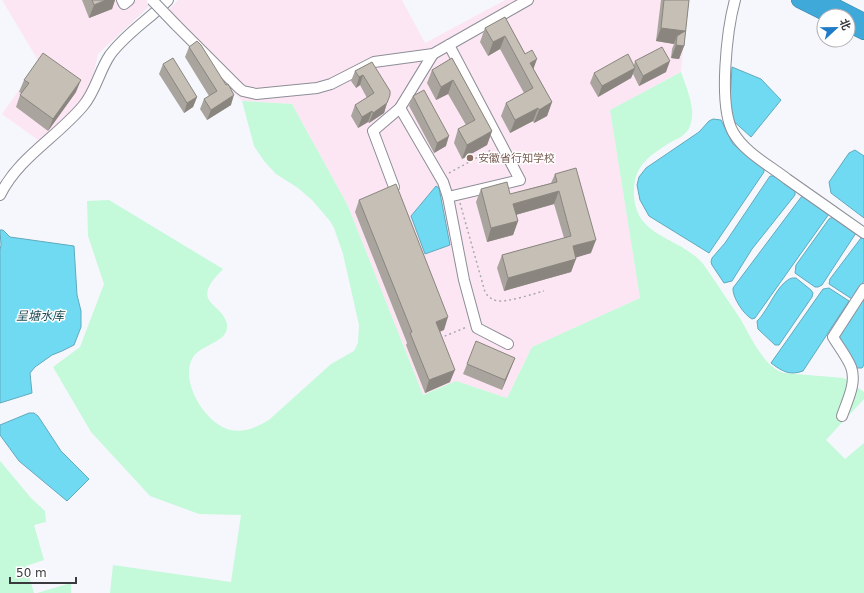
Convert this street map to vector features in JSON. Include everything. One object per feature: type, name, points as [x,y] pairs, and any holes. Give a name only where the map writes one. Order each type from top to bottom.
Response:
[{"type":"highway","points":[[799,0],[816,8]]},
{"type":"highway","points":[[823,0],[864,21]]},
{"type":"street","points":[[122,0],[124,4],[129,0]]},
{"type":"street","points":[[152,0],[239,88],[252,94],[317,88],[331,84],[374,62],[433,54],[528,0]]},
{"type":"street","points":[[0,195],[14,173],[29,156],[52,137],[83,106],[92,93],[104,64],[118,46],[168,0]]},
{"type":"street","points":[[735,0],[729,33],[726,82],[726,112],[733,133],[742,144],[759,158],[864,233]]},
{"type":"street","points":[[450,45],[520,180],[453,196]]},
{"type":"street","points":[[394,187],[373,131],[400,108],[433,54]]},
{"type":"street","points":[[400,108],[440,178],[453,196],[464,280],[477,328],[508,344]]},
{"type":"street","points":[[842,416],[852,384],[852,373],[849,363],[833,337],[864,289]]},
{"type":"path","points":[[440,178],[502,144]]},
{"type":"path","points":[[453,196],[488,296],[494,300],[502,301],[544,291]]},
{"type":"path","points":[[439,338],[476,323]]},
{"type":"shaded area","points":[[2,0],[156,0],[98,54],[91,86],[66,120],[38,140],[2,114],[39,62]]},
{"type":"shaded area","name":"安徽省行知学校","points":[[178,0],[402,0],[425,43],[505,0],[688,0],[681,72],[610,110],[640,298],[532,347],[507,398],[456,381],[423,395],[348,206],[292,104],[242,101],[161,18]]},
{"type":"green space","points":[[681,72],[691,105],[692,120],[690,126],[684,134],[657,151],[641,166],[635,180],[635,205],[641,218],[649,227],[694,255],[704,265],[741,320],[759,351],[777,370],[784,373],[844,378],[864,392],[864,399],[826,440],[845,459],[864,443],[864,593],[110,593],[113,565],[231,582],[241,515],[199,514],[150,496],[91,432],[53,367],[80,347],[104,284],[88,236],[87,201],[109,200],[223,269],[209,286],[207,294],[209,300],[225,319],[227,324],[226,331],[219,340],[201,350],[192,359],[189,369],[192,390],[204,411],[212,420],[221,426],[230,430],[241,431],[261,425],[270,419],[331,364],[354,351],[358,343],[359,325],[343,254],[334,228],[312,200],[298,188],[276,174],[264,161],[254,146],[242,101],[292,104],[348,206],[423,395],[456,381],[507,398],[532,347],[640,298],[610,110]]},
{"type":"green space","points":[[0,461],[31,498],[45,511],[46,522],[34,525],[44,560],[26,566],[34,593],[0,593]]},
{"type":"green space","points":[[71,583],[71,593],[37,593]]},
{"type":"water","points":[[732,67],[761,79],[781,100],[751,137],[729,117]]},
{"type":"water","points":[[713,119],[721,120],[733,144],[764,168],[764,172],[709,253],[649,216],[640,200],[637,185],[639,177],[646,168],[699,132],[709,121]]},
{"type":"water","points":[[855,150],[864,156],[864,218],[831,193],[829,182],[849,153]]},
{"type":"water","points":[[770,176],[774,176],[795,190],[795,195],[752,249],[732,281],[724,283],[712,265],[712,258],[725,243]]},
{"type":"water","points":[[436,186],[439,188],[450,245],[425,254],[411,216]]},
{"type":"water","points":[[802,196],[806,196],[828,211],[829,214],[755,318],[752,319],[739,305],[734,296],[733,288]]},
{"type":"water","points":[[833,217],[856,233],[822,285],[815,287],[795,273],[796,265],[829,219]]},
{"type":"water","name":"呈塘水库","points":[[0,230],[3,230],[10,237],[74,246],[77,295],[81,311],[81,327],[74,345],[52,355],[35,367],[30,373],[32,393],[0,403],[1,245]]},
{"type":"water","points":[[864,237],[864,281],[852,299],[829,284],[830,279],[861,238]]},
{"type":"water","points":[[792,278],[796,278],[811,290],[813,293],[812,297],[779,345],[775,345],[758,329],[757,321],[777,291],[782,285]]},
{"type":"water","points":[[829,288],[849,301],[803,371],[794,373],[786,372],[771,363],[823,289]]},
{"type":"water","points":[[864,296],[864,365],[862,368],[856,368],[838,335]]},
{"type":"water","points":[[29,413],[34,413],[38,416],[61,451],[89,479],[67,501],[19,461],[0,435],[0,425]]},
{"type":"building","points":[[92,0],[106,0],[94,5]]},
{"type":"building","points":[[664,0],[689,0],[684,46],[676,45],[677,36],[685,31],[661,28]]},
{"type":"building","points":[[505,17],[525,54],[532,50],[537,59],[530,63],[552,102],[539,110],[538,108],[515,120],[506,103],[533,88],[505,36],[493,42],[485,28]]},
{"type":"building","points":[[197,41],[226,85],[228,84],[234,95],[211,110],[204,99],[217,91],[189,47]]},
{"type":"building","points":[[662,47],[670,61],[643,76],[635,61]]},
{"type":"building","points":[[43,53],[81,80],[53,119],[20,95],[29,83],[24,80]]},
{"type":"building","points":[[628,54],[635,68],[602,86],[594,73]]},
{"type":"building","points":[[173,58],[197,97],[187,103],[163,64]]},
{"type":"building","points":[[452,58],[492,131],[467,145],[458,129],[475,120],[453,80],[441,87],[432,70]]},
{"type":"building","points":[[372,62],[390,91],[390,95],[387,103],[373,113],[372,111],[362,117],[355,105],[374,93],[363,75],[359,77],[355,71]]},
{"type":"building","points":[[424,90],[449,136],[437,143],[413,96]]},
{"type":"building","points":[[576,168],[596,240],[573,246],[576,259],[508,278],[502,255],[571,236],[559,191],[513,204],[518,221],[491,228],[481,189],[507,182],[510,194],[557,182],[555,174]]},
{"type":"building","points":[[396,184],[448,317],[436,322],[455,370],[429,380],[410,333],[412,332],[359,200]]},
{"type":"building","points":[[476,341],[515,358],[505,380],[467,364]]},
{"type":"place","name":"安徽省行知学校","points":[[470,158]]}]
